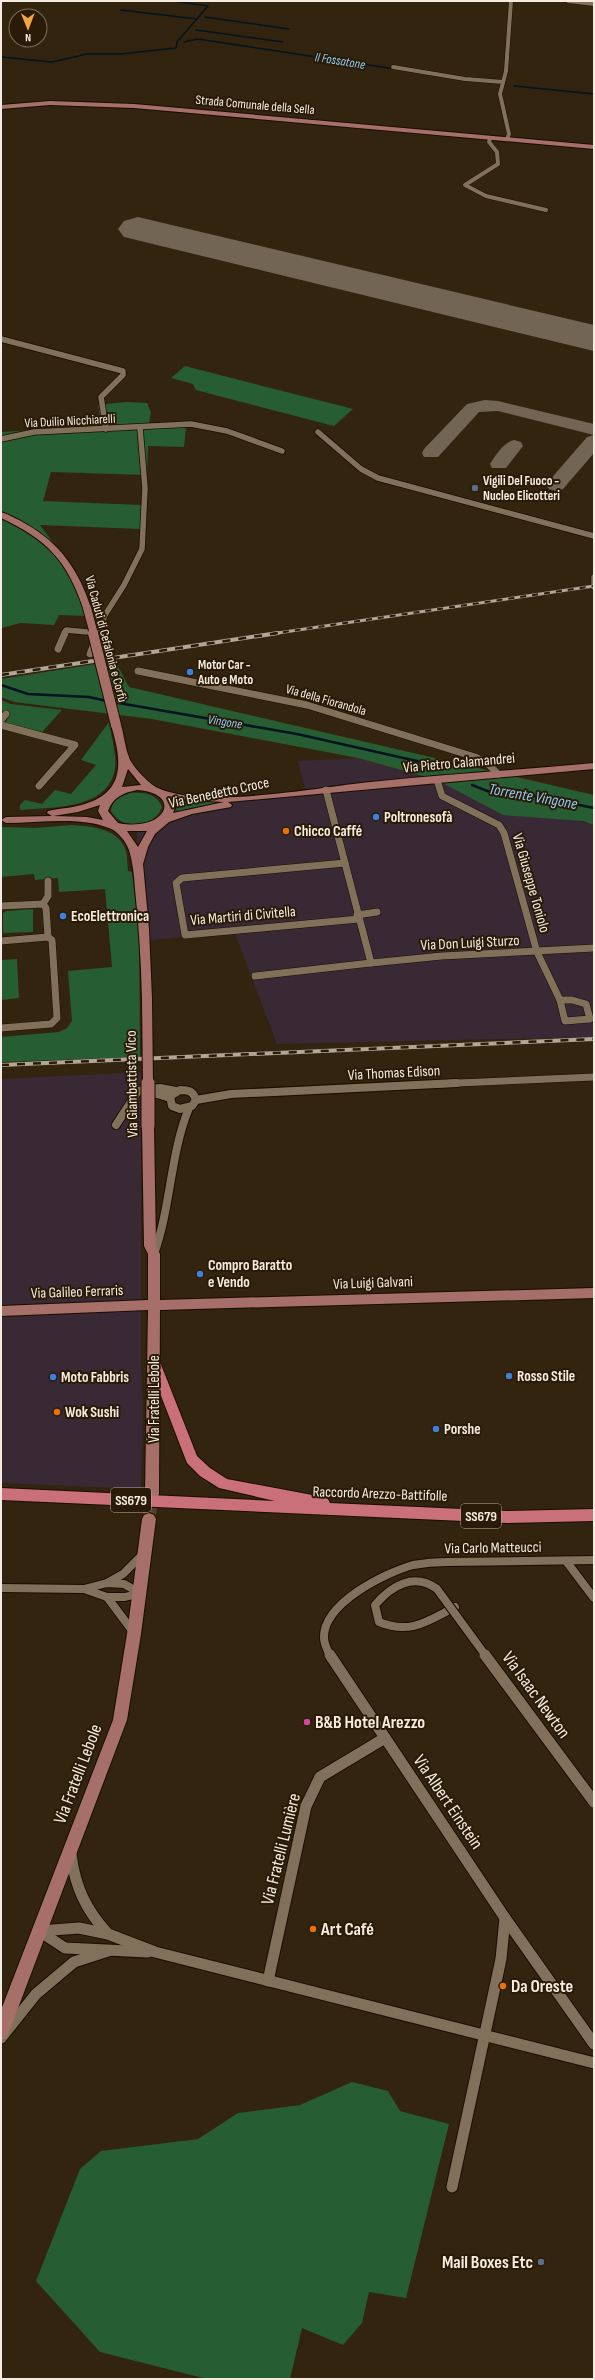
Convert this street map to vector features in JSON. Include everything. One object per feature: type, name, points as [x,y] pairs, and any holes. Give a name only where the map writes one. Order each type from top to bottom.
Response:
[{"type":"main road","points":[[154,1362],[190,1454],[205,1472],[224,1484],[248,1490],[367,1511]]},
{"type":"main road","name":"Raccordo Arezzo-Battifolle","points":[[1,1494],[507,1517],[594,1515]]},
{"type":"street","points":[[507,139],[509,134],[500,94],[504,82],[508,53],[511,1]]},
{"type":"street","points":[[568,1],[594,4]]},
{"type":"street","points":[[393,67],[465,79],[504,82]]},
{"type":"street","name":"Strada Comunale della Sella","points":[[1,106],[50,103],[134,106],[490,139],[507,139],[594,147]]},
{"type":"street","points":[[490,139],[489,142],[497,152],[498,164],[465,185],[486,196],[546,210]]},
{"type":"street","points":[[1,339],[123,371],[123,375],[102,397],[106,429]]},
{"type":"street","name":"Via Duilio Nicchiarelli","points":[[1,439],[34,432],[140,428],[172,424],[211,425],[282,451]]},
{"type":"street","points":[[90,654],[105,615],[124,585],[142,549],[145,488],[140,428]]},
{"type":"street","points":[[318,432],[361,469],[378,478],[594,536]]},
{"type":"street","name":"Via Caduti di Cefalonia e Corfù","points":[[1,515],[37,534],[60,552],[73,570],[80,585],[124,758],[121,779],[112,796]]},
{"type":"street","points":[[594,577],[594,587]]},
{"type":"street","points":[[58,649],[66,630],[98,633]]},
{"type":"street","name":"Via della Fiorandola","points":[[138,671],[307,705],[475,757],[495,769],[494,775]]},
{"type":"street","points":[[1,720],[6,714]]},
{"type":"street","points":[[1,725],[76,745],[39,786]]},
{"type":"street","name":"Via Caduti di Cefalonia e Corfù","points":[[124,758],[138,776],[155,791]]},
{"type":"street","name":"Via Pietro Calamandrei","points":[[326,790],[594,766]]},
{"type":"street","name":"Via Giuseppe Toniolo","points":[[439,780],[442,796],[498,825],[504,833],[538,952],[560,1000],[566,1021],[590,1020],[586,1004],[572,1000],[560,1000]]},
{"type":"street","name":"Via Benedetto Croce","points":[[4,820],[85,808],[128,789],[147,788],[186,798],[206,799],[326,790]]},
{"type":"street","points":[[326,790],[371,963]]},
{"type":"street","name":"Via Benedetto Croce","points":[[155,791],[167,799],[169,804],[169,813],[161,822]]},
{"type":"street","name":"Via Benedetto Croce","points":[[4,820],[86,820],[137,829],[195,811],[285,794]]},
{"type":"street","points":[[112,796],[107,800],[103,811],[105,816],[115,825]]},
{"type":"street","name":"Via Giambattista Vico","points":[[138,863],[143,845],[161,822]]},
{"type":"street","name":"Via Giambattista Vico","points":[[115,825],[125,833],[132,845],[138,863],[145,924],[150,1246],[154,1254],[153,1305]]},
{"type":"street","name":"Via Martiri di Civitella","points":[[345,863],[182,878],[176,883],[185,935],[358,917]]},
{"type":"street","points":[[42,904],[48,896],[48,881]]},
{"type":"street","points":[[1,906],[42,904],[46,908],[48,937],[52,940],[53,946],[57,1018],[55,1022],[1,1028]]},
{"type":"street","points":[[358,917],[376,912]]},
{"type":"street","points":[[1,941],[48,937]]},
{"type":"street","name":"Via Don Luigi Sturzo","points":[[255,976],[442,956],[594,948]]},
{"type":"street","name":"Via Thomas Edison","points":[[196,1100],[231,1094],[594,1077]]},
{"type":"street","points":[[116,1125],[129,1102],[138,1091],[151,1088],[231,1094]]},
{"type":"street","points":[[176,1091],[170,1098],[170,1103],[176,1108],[189,1108]]},
{"type":"street","points":[[154,1254],[163,1229],[182,1125],[189,1108],[196,1100],[192,1092]]},
{"type":"street","points":[[129,1102],[141,1093],[154,1093],[170,1098]]},
{"type":"street","name":"Via Luigi Galvani","points":[[153,1305],[594,1293]]},
{"type":"street","name":"Via Galileo Ferraris","points":[[1,1311],[153,1305]]},
{"type":"street","name":"Via Fratelli Lebole","points":[[152,1494],[154,1362],[153,1305]]},
{"type":"street","name":"Via Fratelli Lebole","points":[[1,2032],[120,1720],[140,1593],[149,1519]]},
{"type":"street","points":[[1,1588],[84,1589],[107,1583],[123,1574],[145,1553]]},
{"type":"street","name":"Via Carlo Matteucci","points":[[393,1572],[425,1563],[594,1560]]},
{"type":"street","points":[[566,1561],[594,1598]]},
{"type":"street","name":"Via Albert Einstein","points":[[393,1572],[343,1601],[329,1618],[324,1638],[330,1655],[505,1918],[594,2044]]},
{"type":"street","name":"Via Isaac Newton","points":[[455,1607],[440,1614],[410,1630],[391,1629],[379,1622],[376,1605],[384,1594],[400,1584],[423,1580],[437,1589],[594,1802]]},
{"type":"street","points":[[107,1583],[124,1584],[140,1593]]},
{"type":"street","points":[[84,1589],[107,1597],[125,1597],[140,1593]]},
{"type":"street","points":[[107,1597],[134,1634]]},
{"type":"street","name":"Via Fratelli Lumière","points":[[268,1981],[306,1806],[320,1777],[385,1738]]},
{"type":"street","points":[[71,1848],[74,1880],[88,1914],[108,1934]]},
{"type":"street","points":[[452,2187],[483,2035],[501,1959],[505,1918]]},
{"type":"street","points":[[40,1931],[79,1928],[108,1934],[155,1952],[594,2063]]},
{"type":"street","points":[[40,1931],[65,1948],[155,1952]]},
{"type":"street","points":[[1,2038],[36,1994],[74,1962],[108,1951]]},
{"type":"shaded area","points":[[358,758],[594,825],[594,1037],[277,1044],[234,931],[145,941],[138,863],[137,829],[156,825],[169,804],[306,792],[298,761]]},
{"type":"shaded area","points":[[141,1072],[141,1361],[143,1410],[141,1489],[1,1483],[1,1079]]},
{"type":"green space","points":[[185,366],[353,409],[334,426],[196,390],[193,384],[171,378]]},
{"type":"green space","points":[[126,402],[147,403],[151,413],[148,428],[186,428],[184,447],[148,446],[147,475],[51,472],[43,501],[141,505],[140,529],[40,525],[60,552],[89,616],[59,615],[54,625],[21,623],[1,628],[1,432],[101,426],[98,405]]},
{"type":"green space","points":[[115,661],[129,687],[594,795],[594,825],[583,821],[503,815],[437,780],[358,758],[152,719],[14,702],[1,697],[1,679]]},
{"type":"green space","points":[[1,700],[11,704],[62,710],[42,732],[5,723],[11,714],[1,711]]},
{"type":"green space","points":[[109,722],[115,751],[115,768],[111,782],[102,792],[91,799],[77,804],[20,810],[20,805],[25,800],[42,804],[55,790],[71,794],[96,765],[81,760]]},
{"type":"green space","points":[[130,793],[145,793],[157,799],[162,807],[158,814],[145,823],[130,824],[122,822],[111,811],[112,807],[113,804],[120,798]]},
{"type":"green space","points":[[175,800],[226,802],[177,813]]},
{"type":"green space","points":[[71,825],[93,827],[114,835],[124,846],[127,855],[128,871],[132,872],[139,934],[140,1057],[1,1062],[1,1037],[59,1032],[67,1028],[72,1021],[68,971],[112,967],[105,889],[59,892],[58,878],[35,880],[34,874],[1,877],[1,827],[35,828]]},
{"type":"green space","points":[[33,909],[33,932],[3,933],[3,913],[6,911]]},
{"type":"green space","points":[[17,959],[19,998],[1,1000],[1,960]]},
{"type":"green space","points":[[352,2082],[388,2091],[400,2111],[449,2124],[406,2298],[369,2292],[362,2323],[343,2345],[302,2328],[290,2379],[207,2379],[100,2352],[36,2281],[80,2169],[101,2151],[198,2139],[238,2113],[300,2105]]},
{"type":"waterway","points":[[173,1],[208,6],[197,19]]},
{"type":"waterway","points":[[121,10],[197,19]]},
{"type":"waterway","points":[[205,17],[289,29]]},
{"type":"waterway","name":"Il Fossatone","points":[[1,57],[52,62],[87,54],[120,54],[176,48],[177,42],[197,19]]},
{"type":"waterway","points":[[196,30],[283,42]]},
{"type":"waterway","name":"Il Fossatone","points":[[184,42],[198,39],[395,69]]},
{"type":"waterway","name":"Il Fossatone","points":[[514,86],[594,94]]},
{"type":"waterway","name":"Vingone","points":[[1,685],[28,694],[89,697],[107,701]]},
{"type":"waterway","name":"Vingone","points":[[113,702],[297,734],[448,768]]},
{"type":"waterway","name":"Torrente Vingone","points":[[472,785],[495,794],[520,793],[594,808]]},
{"type":"taxiway","points":[[431,453],[473,408],[485,405],[498,406],[594,430]]},
{"type":"taxiway","points":[[556,485],[594,441]]},
{"type":"taxiway","points":[[499,464],[514,446]]},
{"type":"runway","points":[[138,229],[594,338]]},
{"type":"tunnel","points":[[149,1519],[152,1494]]},
{"type":"railway","points":[[271,634],[594,586]]},
{"type":"railway","points":[[1,675],[278,633]]},
{"type":"railway","points":[[1,1065],[594,1039]]},
{"type":"place","name":"Vigili Del Fuoco - Nucleo Elicotteri","points":[[475,488]]},
{"type":"place","name":"Motor Car - Auto e Moto","points":[[190,672]]},
{"type":"place","name":"Poltronesofà","points":[[376,817]]},
{"type":"place","name":"Chicco Caffé","points":[[286,831]]},
{"type":"place","name":"EcoElettronica","points":[[63,916]]},
{"type":"place","name":"Compro Baratto e Vendo","points":[[200,1274]]},
{"type":"place","name":"Rosso Stile","points":[[509,1376]]},
{"type":"place","name":"Moto Fabbris","points":[[53,1377]]},
{"type":"place","name":"Wok Sushi","points":[[57,1412]]},
{"type":"place","name":"Porshe","points":[[436,1429]]},
{"type":"place","name":"B&B Hotel Arezzo","points":[[307,1722]]},
{"type":"place","name":"Art Café","points":[[313,1929]]},
{"type":"place","name":"Da Oreste","points":[[503,1986]]},
{"type":"place","name":"Mail Boxes Etc","points":[[541,2262]]}]
